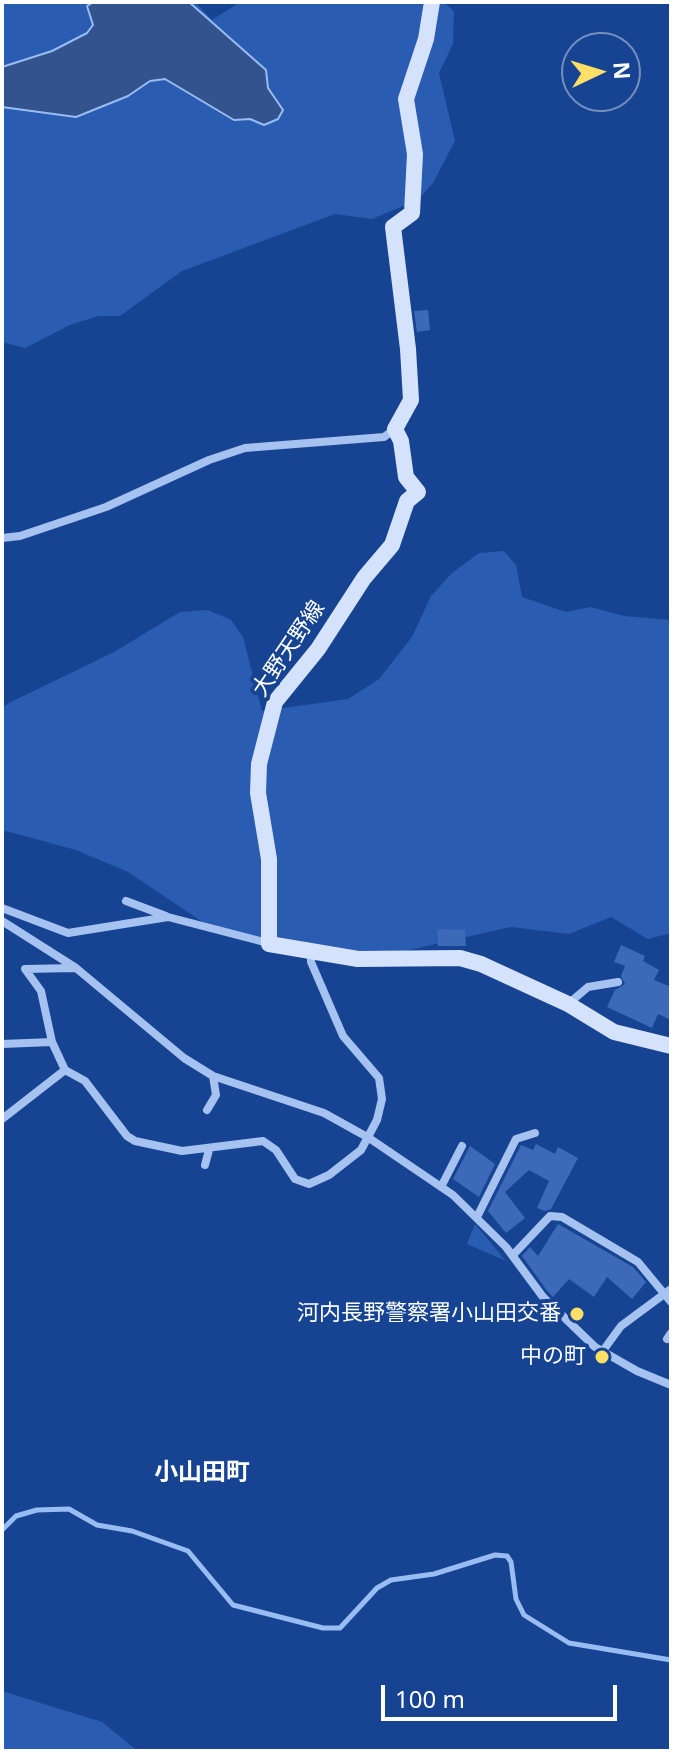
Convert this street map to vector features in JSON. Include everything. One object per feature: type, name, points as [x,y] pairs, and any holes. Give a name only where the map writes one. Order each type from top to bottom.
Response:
[{"type":"main road","points":[[395,429],[411,400],[393,227],[412,213],[415,154],[406,99],[426,39],[432,2]]},
{"type":"main road","name":"大野天野線","points":[[269,944],[269,859],[258,793],[266,735],[275,702],[318,649],[364,578],[392,545],[407,501],[418,492],[406,477],[401,441],[395,429]]},
{"type":"main road","points":[[269,944],[358,959],[460,958],[481,964],[568,1004],[614,1032],[671,1046]]},
{"type":"street","points":[[2,538],[53,527],[245,448],[384,437],[395,429]]},
{"type":"street","points":[[126,901],[168,917],[269,944]]},
{"type":"street","points":[[2,908],[68,933],[168,917]]},
{"type":"street","points":[[2,921],[76,968],[184,1058],[213,1076],[324,1113],[369,1138],[441,1187],[477,1217],[513,1255],[543,1297],[602,1352],[671,1385]]},
{"type":"street","points":[[76,968],[25,969],[41,991],[48,1009],[52,1042],[65,1070],[85,1081],[135,1141],[182,1151],[263,1141],[276,1150],[295,1179],[309,1184],[354,1158],[369,1138],[381,1107],[379,1078],[343,1036],[311,962],[311,951]]},
{"type":"street","points":[[568,1004],[588,987],[618,982]]},
{"type":"street","points":[[2,1044],[52,1042]]},
{"type":"street","points":[[2,1119],[65,1070]]},
{"type":"street","points":[[207,1110],[216,1095],[213,1076]]},
{"type":"street","points":[[477,1217],[516,1139],[535,1133]]},
{"type":"street","points":[[441,1187],[462,1146]]},
{"type":"street","points":[[205,1165],[209,1150]]},
{"type":"street","points":[[513,1255],[550,1216],[562,1217],[638,1262],[667,1291],[671,1302]]},
{"type":"street","points":[[602,1352],[621,1326],[667,1291]]},
{"type":"shaded area","points":[[2,2],[195,2],[212,20],[240,2],[443,2],[454,11],[453,44],[439,73],[455,141],[433,183],[418,200],[372,219],[335,214],[182,271],[120,316],[98,316],[70,325],[25,348],[2,342]]},
{"type":"shaded area","points":[[94,2],[189,2],[266,70],[268,88],[283,110],[278,119],[264,125],[250,119],[234,120],[165,79],[150,81],[128,96],[76,117],[2,107],[2,67],[52,51],[87,33],[93,25],[87,6]]},
{"type":"shaded area","points":[[504,551],[516,565],[522,597],[566,612],[591,607],[624,616],[671,620],[671,933],[648,939],[611,917],[569,934],[511,927],[400,952],[318,961],[262,946],[207,925],[128,872],[76,850],[2,830],[2,708],[9,703],[114,652],[180,612],[208,610],[231,620],[243,637],[262,711],[348,699],[379,679],[412,637],[431,596],[452,573],[479,553]]},
{"type":"shaded area","points":[[475,1224],[506,1261],[467,1244]]},
{"type":"shaded area","points":[[2,1691],[102,1722],[138,1751],[2,1751]]},
{"type":"building","points":[[428,310],[430,330],[417,332],[414,311]]},
{"type":"building","points":[[437,929],[465,930],[466,946],[438,946]]},
{"type":"building","points":[[621,945],[645,956],[643,961],[659,970],[654,980],[671,987],[671,1020],[658,1014],[652,1028],[607,1007],[615,990],[625,984],[621,976],[625,966],[614,962]]},
{"type":"building","points":[[536,1144],[555,1154],[558,1147],[578,1158],[551,1209],[545,1211],[537,1208],[549,1181],[529,1170],[505,1192],[525,1218],[506,1233],[488,1211],[521,1145],[533,1150]]},
{"type":"building","points":[[470,1146],[495,1164],[479,1197],[453,1179]]},
{"type":"building","points":[[558,1224],[633,1267],[646,1282],[632,1299],[607,1277],[594,1297],[569,1279],[553,1297],[522,1256],[530,1247],[538,1256]]},
{"type":"waterway","points":[[2,1530],[16,1516],[37,1510],[69,1509],[97,1525],[132,1531],[188,1551],[233,1605],[323,1628],[340,1628],[377,1588],[391,1580],[434,1574],[495,1555],[507,1556],[511,1562],[516,1599],[524,1615],[569,1643],[671,1660]]},
{"type":"place","name":"河内長野警察署小山田交番","points":[[577,1314]]},
{"type":"place","name":"中の町","points":[[602,1357]]},
{"type":"district","name":"小山田町","points":[[202,1473]]}]
